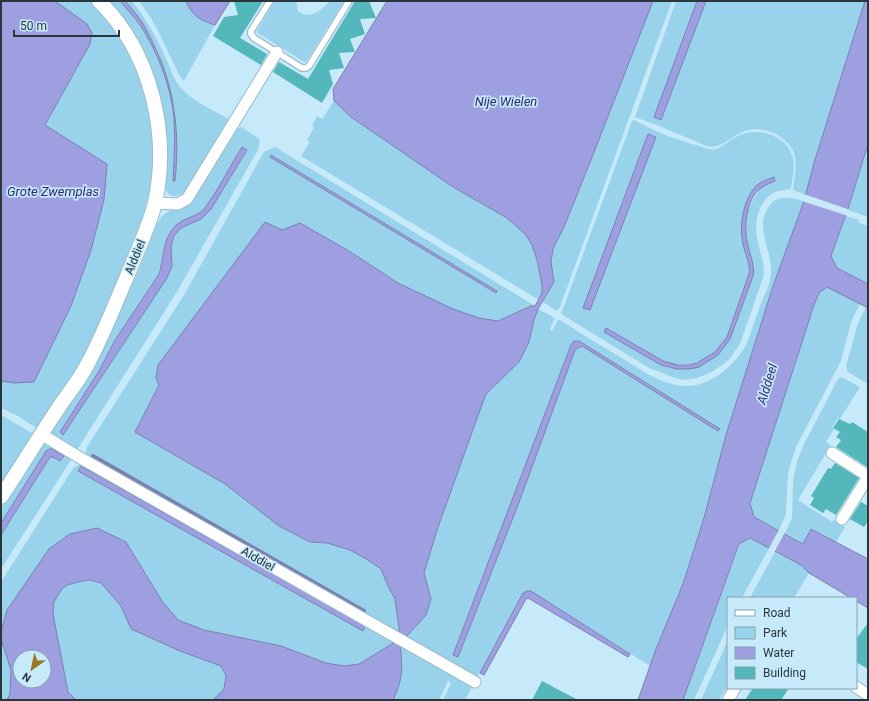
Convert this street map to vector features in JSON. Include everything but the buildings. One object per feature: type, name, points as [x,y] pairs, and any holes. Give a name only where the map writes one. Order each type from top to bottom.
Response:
[{"type":"street","name":"Alddiel","points":[[1,496],[87,366],[108,321],[143,238],[154,203],[159,163],[159,133],[155,104],[142,62],[126,34],[99,1]]},
{"type":"street","points":[[154,203],[178,204],[187,199],[277,52]]},
{"type":"street","name":"Alddiel","points":[[42,434],[77,456],[474,682]]},
{"type":"street","points":[[832,453],[868,476],[842,519]]},
{"type":"street","points":[[857,688],[868,695]]},
{"type":"street","points":[[728,700],[735,689]]},
{"type":"lane","points":[[270,1],[251,30],[252,34],[254,38],[302,68],[309,66],[349,1]]},
{"type":"green space","points":[[55,1],[93,1],[130,51],[143,84],[153,125],[155,150],[152,182],[143,216],[103,319],[81,362],[38,429],[16,415],[1,408],[1,373],[91,250],[104,200],[107,164],[45,125],[90,44],[87,24]]},
{"type":"green space","points":[[107,1],[120,1],[140,25],[146,34],[161,66],[171,99],[174,119],[173,181],[177,158],[175,109],[159,54],[143,23],[125,1],[132,1],[137,7],[157,40],[173,76],[180,87],[197,101],[230,120],[188,188],[181,194],[174,196],[171,195],[166,191],[164,186],[164,125],[154,77],[139,45]]},
{"type":"green space","points":[[139,1],[186,1],[197,17],[215,25],[184,81],[179,75],[151,18]]},
{"type":"green space","points":[[275,1],[296,1],[298,11],[306,15],[319,11],[329,1],[344,1],[306,62],[304,62],[257,31]]},
{"type":"green space","points":[[653,1],[672,1],[560,307],[557,311],[543,302],[554,282],[551,262],[553,249],[564,227],[589,165]]},
{"type":"green space","points":[[676,1],[697,1],[654,117],[661,120],[706,1],[865,1],[814,163],[806,195],[793,190],[796,169],[795,156],[788,143],[776,134],[769,131],[755,129],[748,130],[723,144],[712,147],[706,146],[635,117]]},
{"type":"green space","points":[[334,101],[351,117],[453,187],[507,218],[525,234],[532,245],[537,260],[542,285],[542,293],[539,300],[301,156],[310,142],[307,140],[314,128],[312,126],[317,116],[322,119]]},
{"type":"green space","points":[[635,120],[662,134],[713,150],[740,135],[747,133],[755,132],[770,134],[784,142],[792,155],[794,168],[791,189],[778,191],[771,194],[762,205],[757,219],[757,235],[764,273],[740,344],[725,363],[710,373],[697,378],[683,380],[649,368],[561,314],[632,121]],"holes":[[[648,134],[656,137],[590,310],[583,308]],[[775,181],[760,188],[747,212],[745,229],[754,271],[730,339],[718,355],[705,364],[694,368],[669,368],[653,361],[655,357],[671,364],[693,364],[703,360],[715,352],[727,337],[749,274],[743,211],[757,185]]]},
{"type":"green space","points":[[241,127],[260,139],[258,150],[178,290],[77,450],[51,433],[93,370],[138,272],[157,224],[162,216],[169,211],[189,203],[196,196],[237,129]],"holes":[[[206,206],[193,222],[181,228],[174,236],[171,246],[172,266],[60,433],[99,371],[115,340],[159,273],[165,245],[170,233],[180,223],[196,214]]]},
{"type":"green space","points":[[868,144],[868,217],[848,210]]},
{"type":"green space","points":[[275,147],[535,306],[534,320],[538,309],[555,318],[550,329],[552,331],[558,320],[560,320],[652,376],[672,384],[683,386],[694,385],[704,383],[723,372],[739,356],[745,347],[768,286],[771,274],[771,265],[763,230],[765,213],[770,205],[777,199],[786,198],[804,201],[773,286],[726,435],[704,518],[683,584],[650,666],[531,591],[523,593],[465,700],[443,700],[451,683],[448,681],[439,700],[1,700],[1,582],[72,470],[83,462],[86,456],[87,447],[184,295],[264,152]],"holes":[[[574,341],[579,341],[719,429],[718,431],[582,346],[575,350],[518,505],[457,656],[453,655],[571,345]]]},
{"type":"green space","points":[[846,216],[859,220],[858,222],[868,226],[868,284],[837,268],[831,256]]},
{"type":"green space","points":[[827,287],[860,304],[851,322],[841,361],[796,447],[788,473],[786,514],[779,530],[754,517],[750,503],[814,305],[819,293]]},
{"type":"green space","points":[[866,307],[868,308],[868,384],[848,372],[846,366],[858,323]]},
{"type":"green space","points":[[841,377],[860,387],[840,419],[838,418],[832,428],[834,429],[826,442],[831,445],[798,500],[832,522],[834,520],[845,527],[836,542],[812,529],[804,544],[785,533],[792,518],[793,481],[797,461],[804,444],[838,379]]},
{"type":"green space","points":[[1,415],[32,433],[33,437],[1,487]]},
{"type":"green space","points":[[50,443],[73,457],[1,569],[1,535],[50,457],[52,457],[46,451],[1,523],[1,508],[41,446]]},
{"type":"green space","points":[[750,538],[769,548],[743,597],[727,597],[727,627],[694,700],[683,700],[740,544]]},
{"type":"green space","points":[[775,552],[801,565],[809,573],[795,597],[751,597]]},
{"type":"green space","points":[[727,642],[727,688],[719,700],[701,700]]},
{"type":"water","name":"Grote Zwemplas","points":[[1,1],[55,1],[87,24],[92,33],[90,44],[45,125],[107,164],[104,200],[91,250],[71,306],[34,382],[14,383],[1,381]]},
{"type":"water","points":[[120,1],[125,1],[143,24],[160,58],[166,75],[171,92],[176,127],[177,145],[175,181],[173,181],[174,119],[171,99],[165,77],[146,34]]},
{"type":"water","points":[[186,1],[230,1],[215,25],[197,17]]},
{"type":"water","name":"Nije Wielen","points":[[387,1],[653,1],[564,227],[553,249],[551,262],[554,282],[538,309],[529,342],[519,362],[486,394],[480,410],[437,530],[424,573],[431,599],[426,615],[400,645],[402,660],[401,673],[399,686],[393,700],[213,700],[224,689],[226,675],[221,666],[180,651],[131,629],[121,606],[101,583],[90,580],[67,585],[61,590],[54,602],[53,614],[68,692],[76,700],[7,700],[10,694],[11,670],[1,639],[1,632],[7,610],[49,549],[70,534],[97,528],[126,542],[162,601],[178,620],[204,630],[281,646],[326,663],[344,666],[359,664],[395,642],[400,635],[395,599],[381,569],[350,550],[327,543],[310,542],[279,526],[225,484],[135,432],[159,385],[156,378],[158,365],[265,222],[282,230],[300,223],[349,251],[398,283],[453,309],[479,318],[498,321],[531,306],[535,306],[542,293],[542,285],[537,260],[532,245],[525,234],[507,218],[453,187],[351,117],[334,101],[333,89]]},
{"type":"water","points":[[697,1],[706,1],[661,120],[654,117]]},
{"type":"water","name":"Alddeel","points":[[865,1],[868,1],[868,144],[848,209],[831,256],[837,268],[868,284],[868,308],[827,287],[819,293],[750,503],[754,517],[803,544],[811,529],[868,559],[868,608],[857,602],[857,597],[849,597],[809,573],[801,565],[750,538],[739,544],[683,700],[638,700],[656,649],[683,584],[704,518],[726,435],[773,286],[804,201],[814,163]]},
{"type":"water","points":[[648,134],[656,137],[590,310],[583,308]]},
{"type":"water","points":[[242,147],[247,150],[211,209],[201,219],[181,228],[174,236],[171,246],[172,266],[167,278],[63,435],[60,432],[99,371],[115,340],[159,274],[168,237],[172,230],[184,220],[197,214],[205,208]]},
{"type":"water","points":[[271,155],[497,291],[496,293],[270,157]]},
{"type":"water","points":[[774,177],[775,181],[763,187],[756,193],[749,206],[746,231],[753,264],[753,276],[730,339],[718,355],[699,367],[677,369],[661,365],[604,332],[606,328],[663,361],[678,365],[697,363],[715,352],[727,337],[749,274],[749,263],[742,237],[742,221],[745,205],[752,191],[757,185]]},
{"type":"water","points":[[574,341],[579,341],[720,429],[718,431],[582,346],[575,350],[518,505],[458,657],[453,655],[571,345]]},
{"type":"water","points":[[52,449],[64,456],[60,461],[50,457],[1,535],[1,523],[46,451]]},
{"type":"water","points":[[81,466],[365,626],[363,631],[78,471]]},
{"type":"water","points":[[531,591],[630,654],[628,657],[528,598],[526,599],[484,675],[480,673],[523,593]]},
{"type":"pier","points":[[804,194],[850,210],[848,216],[802,201]]},
{"type":"pier","points":[[780,528],[785,532],[774,553],[768,550]]},
{"type":"waterway","points":[[93,456],[364,611]]}]
